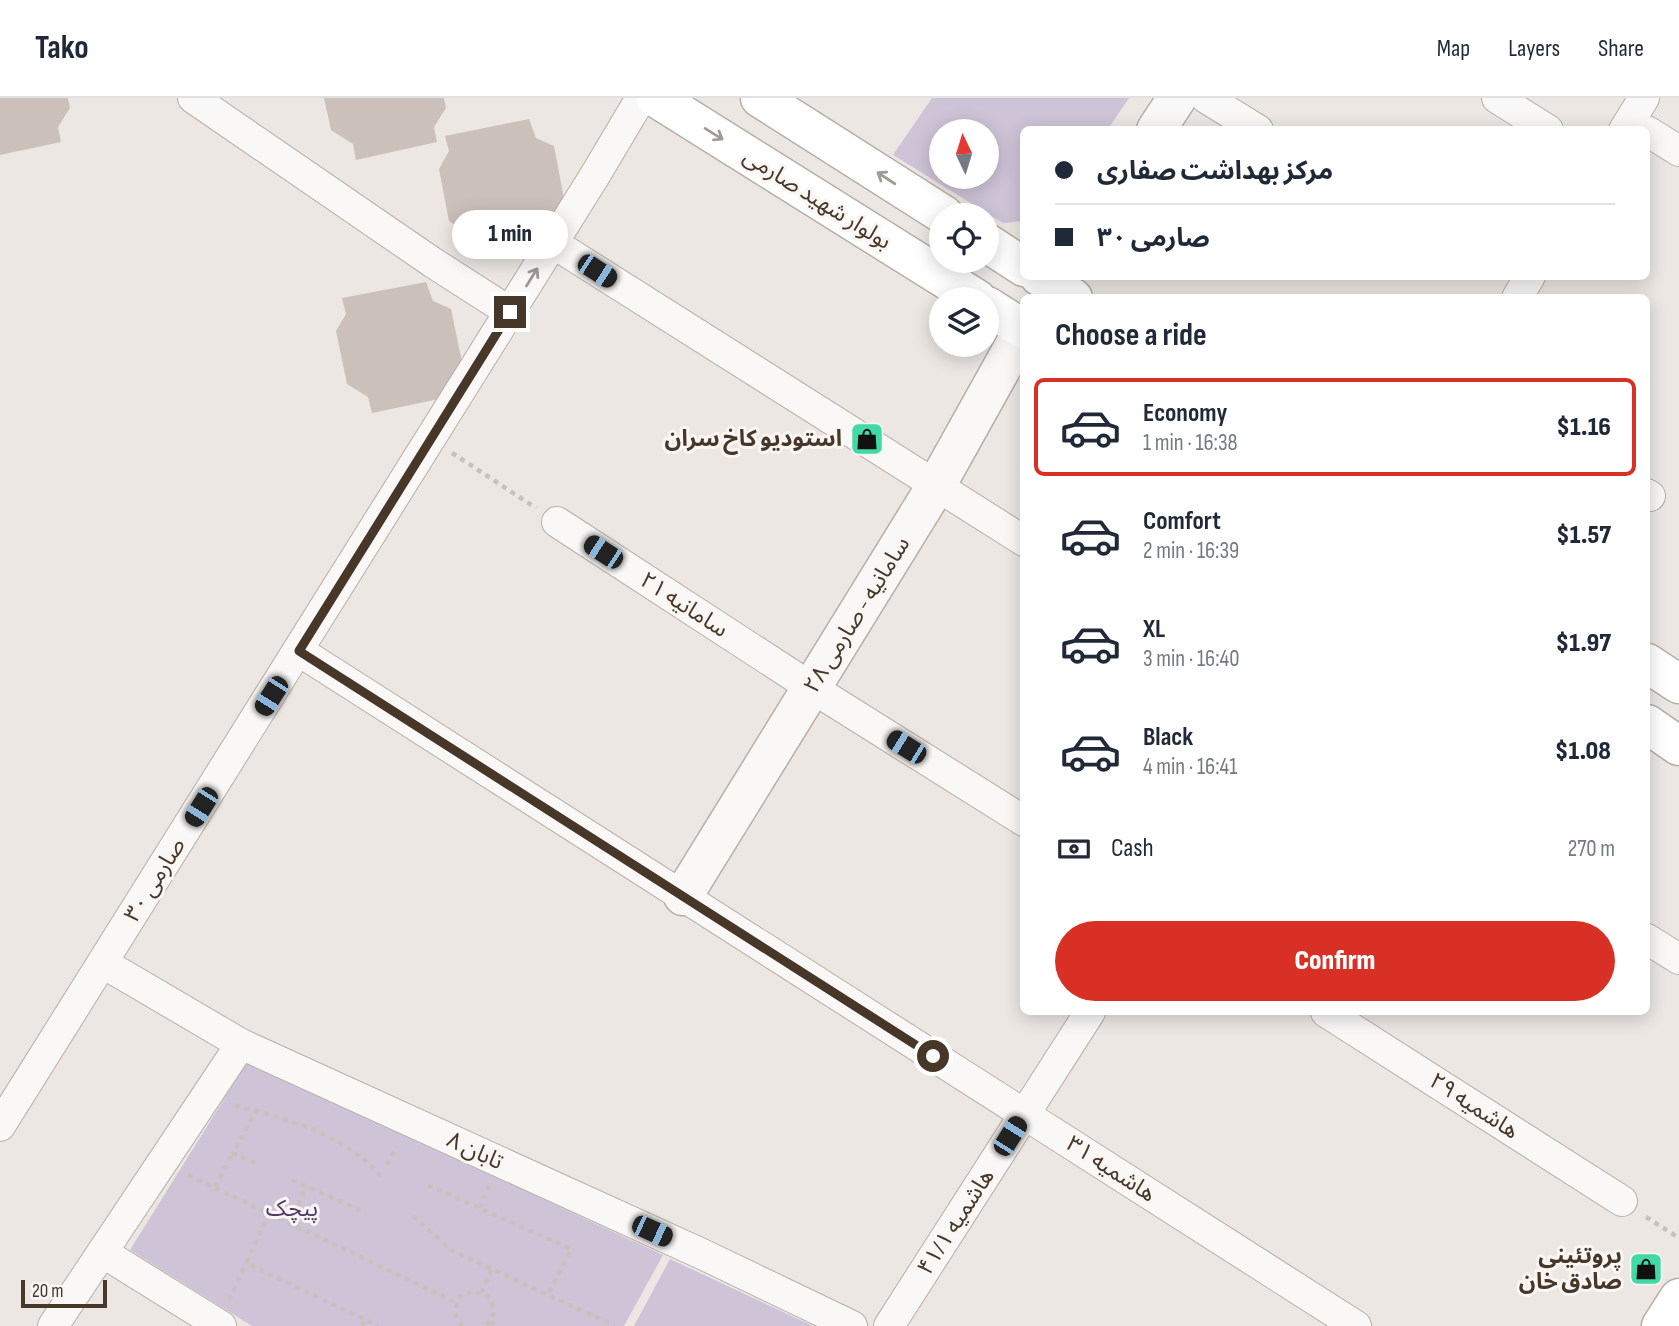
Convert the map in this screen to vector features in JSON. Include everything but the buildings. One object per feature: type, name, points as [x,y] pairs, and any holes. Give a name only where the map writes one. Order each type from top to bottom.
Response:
[{"type":"main road","name":"بولوار شهید صارمی","points":[[656,98],[958,287]]},
{"type":"main road","points":[[760,98],[929,205]]},
{"type":"main road","points":[[999,251],[1020,265]]},
{"type":"main road","points":[[999,313],[1020,326]]},
{"type":"main road","points":[[1650,665],[1679,684]]},
{"type":"main road","points":[[1650,726],[1679,746]]},
{"type":"main road","points":[[1661,1326],[1679,1298]]},
{"type":"street","points":[[193,98],[510,312]]},
{"type":"street","name":"صارمی ۳۰","points":[[0,1126],[299,651],[641,98]]},
{"type":"street","points":[[1159,126],[1177,98]]},
{"type":"street","points":[[1206,98],[1252,126]]},
{"type":"street","points":[[1508,105],[1542,126]]},
{"type":"street","points":[[1650,130],[1679,151]]},
{"type":"street","points":[[553,243],[1020,538]]},
{"type":"street","name":"سامانیه - صارمی ۲۸","points":[[684,896],[936,486],[1020,335]]},
{"type":"street","name":"سامانیه ۲۱","points":[[557,522],[812,688],[1020,818]]},
{"type":"street","name":"هاشمیه ۳۱","points":[[299,651],[1356,1326]]},
{"type":"street","points":[[1650,941],[1679,959]]},
{"type":"street","name":"تابان ۸","points":[[103,963],[241,1044],[702,1254],[852,1326]]},
{"type":"street","name":"هاشمیه ۴۱/۱","points":[[902,1322],[1024,1114],[1088,1015]]},
{"type":"street","name":"هاشمیه ۲۹","points":[[1331,1015],[1622,1201]]},
{"type":"street","points":[[53,1326],[241,1044]]},
{"type":"street","points":[[102,1252],[219,1325]]},
{"type":"path","points":[[431,439],[557,522]]},
{"type":"path","points":[[206,1096],[297,1122],[332,1137],[372,1165],[382,1178]]},
{"type":"path","points":[[215,1187],[256,1111]]},
{"type":"path","points":[[233,1153],[255,1163]]},
{"type":"path","points":[[162,1162],[457,1303]]},
{"type":"path","points":[[292,1180],[364,1212]]},
{"type":"path","points":[[428,1185],[571,1249],[548,1294]]},
{"type":"path","points":[[290,1223],[306,1186]]},
{"type":"path","points":[[1622,1201],[1679,1238]]},
{"type":"path","points":[[219,1325],[270,1213]]},
{"type":"path","points":[[413,1216],[451,1250],[615,1326]]},
{"type":"path","points":[[246,1263],[378,1326]]},
{"type":"path","points":[[482,1293],[492,1269]]},
{"type":"path","points":[[461,1326],[454,1308],[460,1296],[466,1293],[486,1294],[494,1305],[488,1324],[498,1326]]},
{"type":"path","points":[[362,1326],[365,1320]]},
{"type":"green space","points":[[932,98],[1129,98],[1110,126],[1020,126],[1020,221],[1003,223],[999,221],[999,203],[971,203],[948,189],[999,189],[999,119],[929,119],[929,177],[893,155]]},
{"type":"green space","name":"پیچک","points":[[247,1062],[663,1255],[624,1326],[252,1326],[130,1250]]},
{"type":"green space","points":[[670,1259],[813,1326],[634,1326]]},
{"type":"place","name":"استودیو کاخ سران","points":[[867,439]]},
{"type":"place","name":"پروتئینی صادق خان","points":[[1646,1269]]},
{"type":"route","points":[[510,312],[299,651],[933,1056]]}]
